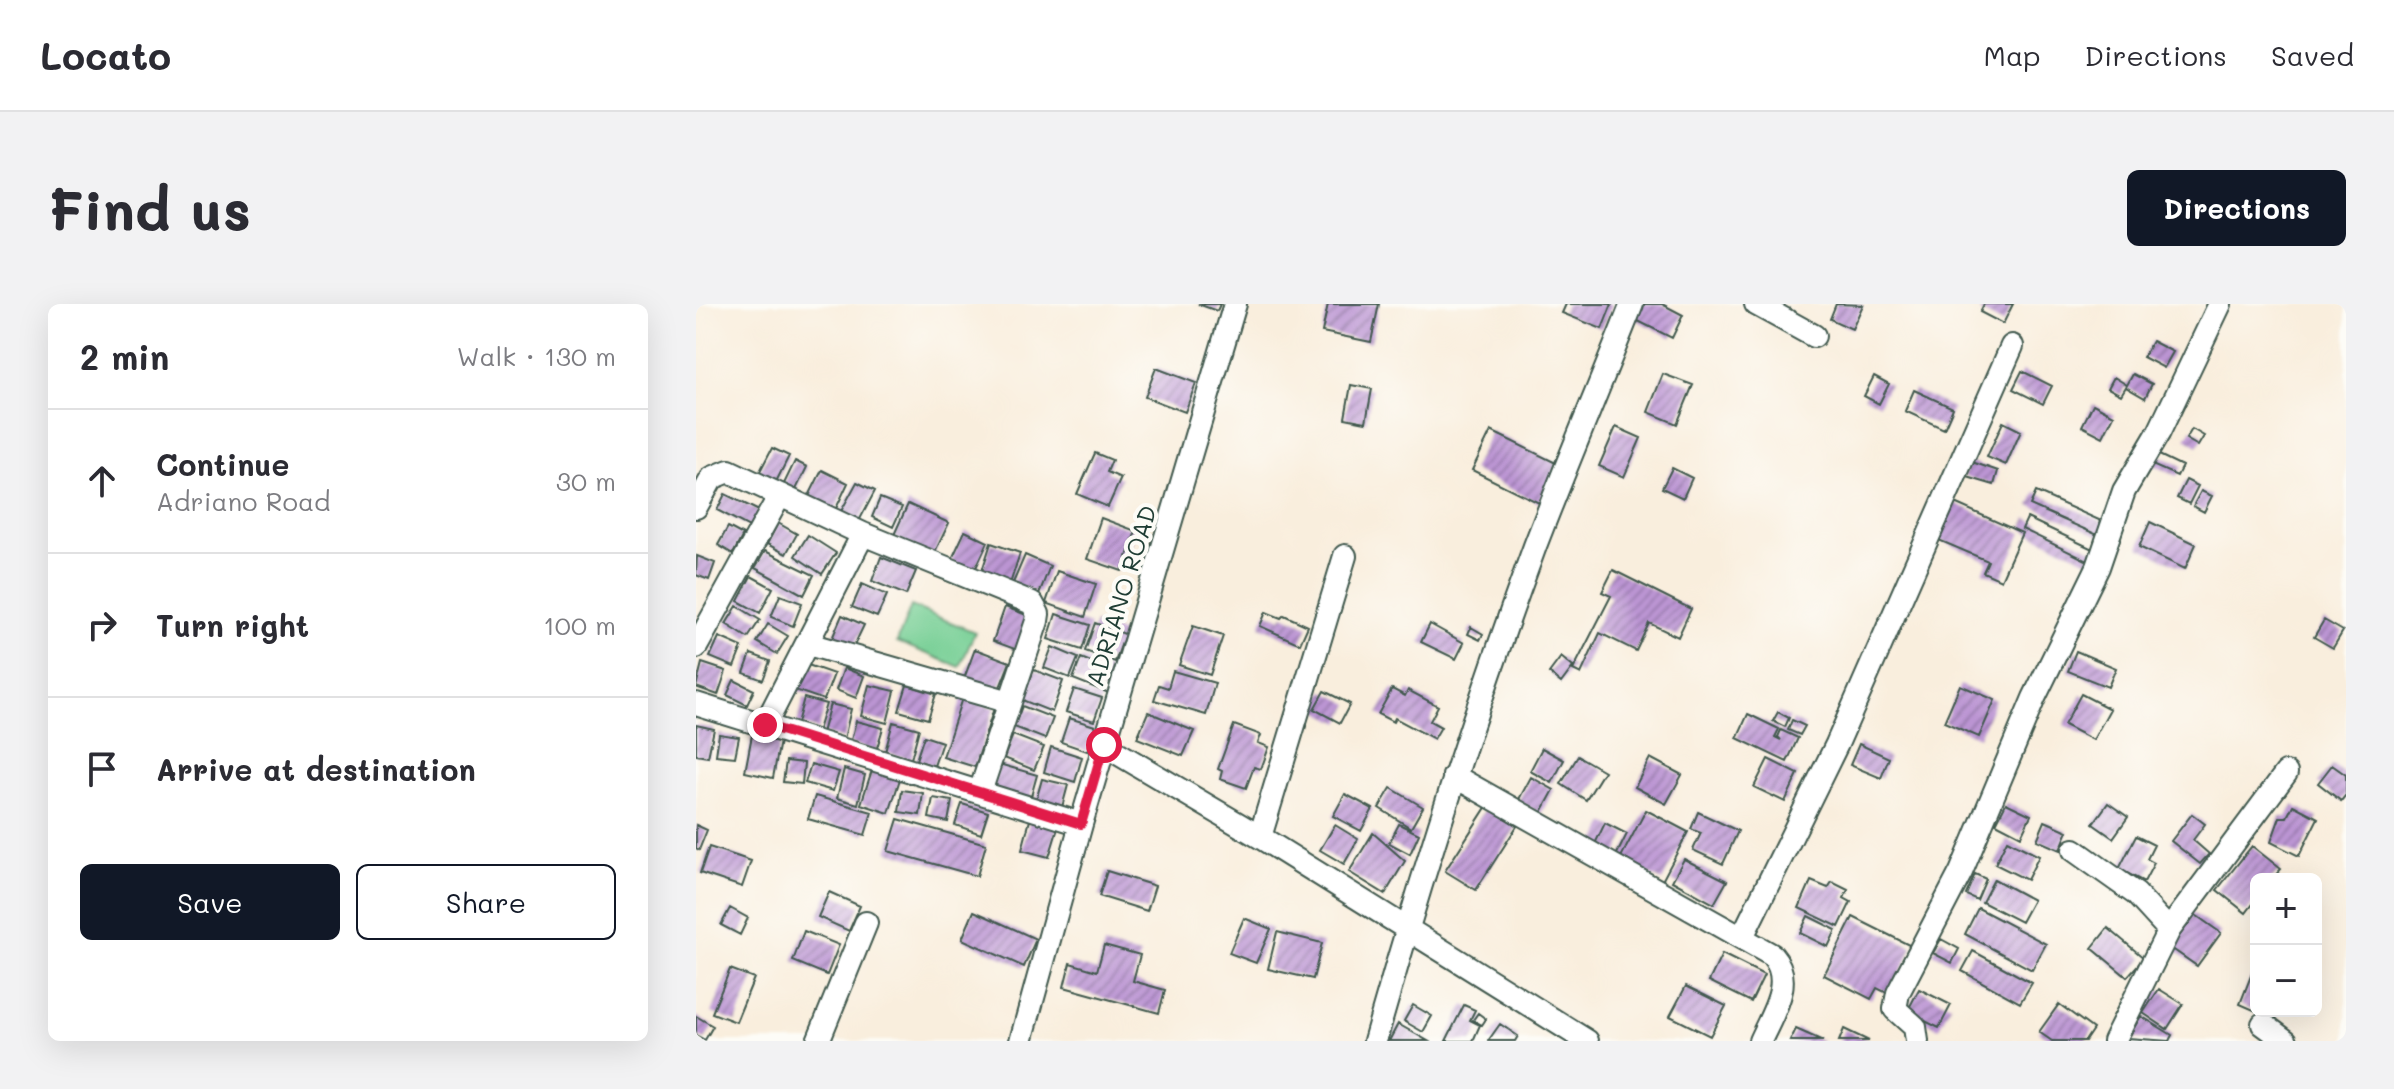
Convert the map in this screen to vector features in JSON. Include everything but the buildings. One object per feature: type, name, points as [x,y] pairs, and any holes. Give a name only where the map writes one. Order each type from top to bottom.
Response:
[{"type":"street","name":"ADRIANO ROAD","points":[[1021,1041],[1081,824],[1235,304]]},
{"type":"street","points":[[1375,1041],[1454,776],[1536,543],[1632,304]]},
{"type":"street","points":[[1756,304],[1814,336]]},
{"type":"street","points":[[1917,1041],[1915,1027],[1895,1009],[1898,993],[1961,872],[2034,698],[2098,567],[2124,491],[2159,432],[2220,304]]},
{"type":"street","points":[[1742,937],[1837,744],[2012,346]]},
{"type":"street","points":[[696,507],[706,487],[721,472],[729,471],[863,534],[1032,603],[1038,614],[1037,621],[980,792]]},
{"type":"street","points":[[696,647],[780,495]]},
{"type":"street","points":[[765,725],[863,534]]},
{"type":"street","points":[[1260,837],[1345,556]]},
{"type":"street","points":[[808,644],[1010,702]]},
{"type":"street","points":[[696,704],[1081,824]]},
{"type":"street","points":[[1104,745],[1260,837],[1587,1041]]},
{"type":"street","points":[[2114,1041],[2169,930],[2286,773]]},
{"type":"street","points":[[1454,776],[1772,955],[1781,966],[1784,978],[1780,996],[1760,1041]]},
{"type":"street","points":[[2074,850],[2136,894],[2169,930]]},
{"type":"street","points":[[818,1041],[866,923]]},
{"type":"street","points":[[2263,1024],[2286,1041]]},
{"type":"green space","points":[[911,606],[975,632],[960,667],[897,642]]},
{"type":"route","points":[[765,725],[1081,824],[1104,745]]}]
